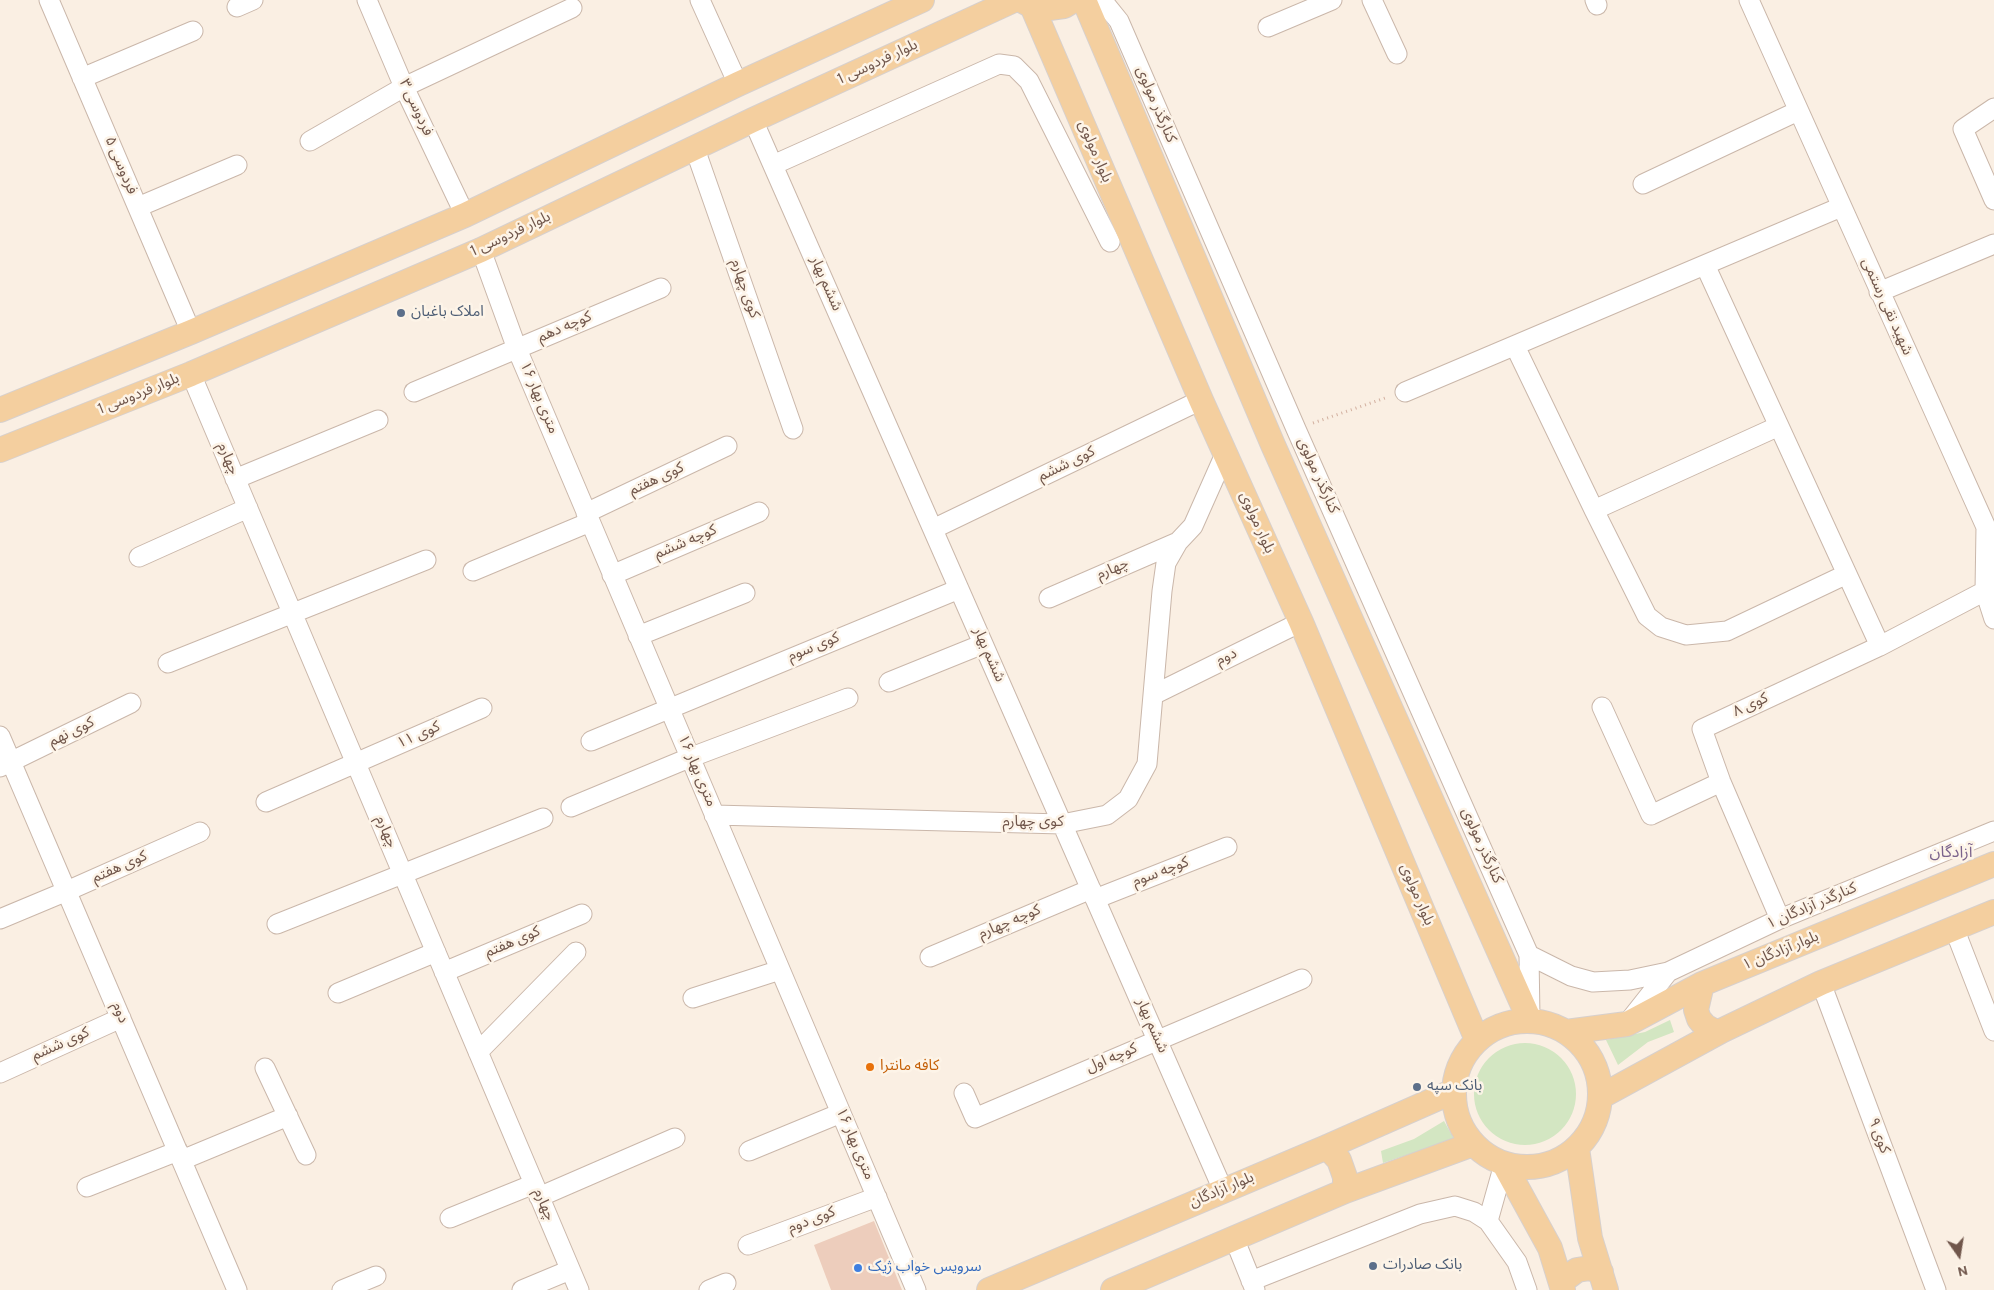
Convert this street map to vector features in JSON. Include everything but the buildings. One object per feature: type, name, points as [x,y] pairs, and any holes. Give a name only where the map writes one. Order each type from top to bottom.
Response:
[{"type":"main road","points":[[0,410],[191,332],[465,215],[738,84],[922,0]]},
{"type":"main road","points":[[1022,2],[1053,9],[1064,6],[1074,0]]},
{"type":"main road","points":[[1084,0],[1273,445],[1530,1021]]},
{"type":"main road","name":"بلوار فردوسی 1","points":[[0,450],[191,374],[481,250],[753,120],[1022,2]]},
{"type":"main road","name":"بلوار مولوی","points":[[1022,2],[1301,622],[1477,1040]]},
{"type":"main road","points":[[465,215],[481,250]]},
{"type":"main road","name":"بلوار آزادگان ۱","points":[[1566,1032],[1627,1024],[1702,984],[1994,864]]},
{"type":"main road","points":[[1600,1097],[1721,1031],[1821,983],[1994,912]]},
{"type":"main road","points":[[1702,984],[1696,1010],[1699,1019],[1705,1026],[1714,1031],[1721,1031]]},
{"type":"main road","points":[[1530,1021],[1549,1024],[1566,1032],[1581,1045],[1592,1060],[1599,1078],[1600,1097],[1597,1116],[1589,1134],[1577,1148],[1550,1164],[1520,1167],[1504,1164],[1487,1156],[1473,1144],[1462,1128],[1455,1110],[1454,1091],[1457,1072],[1465,1055],[1477,1040],[1493,1029],[1511,1023],[1530,1021]]},
{"type":"main road","name":"بلوار آزادگان","points":[[989,1290],[1327,1147],[1454,1091]]},
{"type":"main road","points":[[1114,1290],[1345,1191],[1473,1144]]},
{"type":"main road","points":[[1327,1147],[1339,1160],[1345,1177],[1345,1191]]},
{"type":"main road","points":[[1577,1148],[1590,1238],[1604,1281]]},
{"type":"main road","points":[[1504,1164],[1550,1248],[1563,1288]]},
{"type":"main road","points":[[1563,1288],[1566,1279],[1577,1270],[1590,1268],[1604,1281]]},
{"type":"street","name":"فردوسی ۵","points":[[49,0],[191,332]]},
{"type":"street","name":"فردوسی ۳","points":[[367,0],[404,87],[465,215]]},
{"type":"street","points":[[700,0],[738,84]]},
{"type":"street","name":"کنارگذر مولوی","points":[[1102,0],[1119,21],[1296,429],[1530,955],[1530,1021]]},
{"type":"street","points":[[1268,27],[1332,0]]},
{"type":"street","points":[[1372,0],[1397,54]]},
{"type":"street","name":"شهید نقی رستمی","points":[[1750,0],[1879,292],[1990,521],[1984,591],[1994,619]]},
{"type":"street","points":[[310,141],[404,87],[572,8]]},
{"type":"street","points":[[82,78],[194,31]]},
{"type":"street","points":[[773,166],[999,64],[1014,66],[1029,81],[1110,242]]},
{"type":"street","points":[[1994,108],[1963,129],[1994,200]]},
{"type":"street","points":[[1643,184],[1798,111]]},
{"type":"street","name":"ششم بهار","points":[[753,120],[1223,1190]]},
{"type":"street","name":"کوی چهارم","points":[[695,149],[794,430]]},
{"type":"street","points":[[138,207],[237,165]]},
{"type":"street","points":[[1405,392],[1841,207]]},
{"type":"street","points":[[1879,292],[1994,244]]},
{"type":"street","name":"۱۶ متری بهار","points":[[481,250],[517,349],[916,1290]]},
{"type":"street","points":[[1705,265],[1880,646]]},
{"type":"street","name":"کوچه دهم","points":[[414,392],[661,288]]},
{"type":"street","points":[[1515,346],[1647,616],[1661,627],[1686,634],[1727,631],[1847,574]]},
{"type":"street","name":"چهارم","points":[[191,374],[579,1290]]},
{"type":"street","name":"کوی ششم","points":[[933,529],[1201,400]]},
{"type":"street","points":[[236,479],[378,420]]},
{"type":"street","points":[[1594,510],[1779,426]]},
{"type":"street","name":"کوی هفتم","points":[[473,571],[588,517],[727,446]]},
{"type":"street","name":"کوی چهارم","points":[[714,815],[1062,824],[1107,815],[1128,799],[1147,764],[1166,563],[1178,542],[1193,526],[1225,454]]},
{"type":"street","points":[[139,557],[248,508]]},
{"type":"street","name":"کوچه ششم","points":[[612,575],[759,512]]},
{"type":"street","name":"چهارم","points":[[1049,598],[1178,542]]},
{"type":"street","points":[[168,663],[426,560]]},
{"type":"street","name":"کوی سوم","points":[[590,741],[959,589]]},
{"type":"street","name":"کوی ۸","points":[[1780,919],[1721,782],[1702,729],[1880,646],[1984,591]]},
{"type":"street","points":[[638,636],[745,593]]},
{"type":"street","name":"دوم","points":[[1153,695],[1301,622]]},
{"type":"street","points":[[889,682],[983,644]]},
{"type":"street","points":[[571,807],[689,758],[848,698]]},
{"type":"street","name":"کوی نهم","points":[[6,765],[131,703]]},
{"type":"street","points":[[1602,707],[1652,815],[1721,782]]},
{"type":"street","name":"کوی ۱۱","points":[[266,802],[482,708]]},
{"type":"street","name":"دوم","points":[[0,736],[6,765],[68,891],[180,1156],[232,1289]]},
{"type":"street","points":[[277,924],[543,818]]},
{"type":"street","name":"کنارگذر آزادگان ۱","points":[[1530,955],[1571,976],[1593,982],[1630,980],[1668,972],[1780,919],[1994,831]]},
{"type":"street","name":"کوی هفتم","points":[[0,919],[200,832]]},
{"type":"street","name":"کوچه سوم","points":[[1093,894],[1227,847]]},
{"type":"street","name":"کوچه چهارم","points":[[930,957],[1093,894]]},
{"type":"street","name":"کوی هفتم","points":[[444,972],[582,914]]},
{"type":"street","points":[[1954,928],[1994,1031]]},
{"type":"street","points":[[338,993],[436,952]]},
{"type":"street","points":[[478,1052],[576,952]]},
{"type":"street","points":[[693,998],[780,970]]},
{"type":"street","points":[[1627,1024],[1668,972]]},
{"type":"street","name":"کوچه اول","points":[[964,1093],[975,1118],[1302,979]]},
{"type":"street","name":"کوی ۹","points":[[1821,983],[1936,1290]]},
{"type":"street","name":"کوی ششم","points":[[0,1073],[121,1018]]},
{"type":"street","points":[[265,1068],[306,1155]]},
{"type":"street","points":[[749,1151],[841,1113]]},
{"type":"street","points":[[87,1187],[180,1156],[288,1116]]},
{"type":"street","points":[[450,1218],[537,1191],[675,1138]]},
{"type":"street","points":[[1488,1220],[1504,1164]]},
{"type":"street","name":"کوی دوم","points":[[748,1245],[876,1197]]},
{"type":"street","points":[[1234,1238],[1253,1286],[1420,1214],[1455,1206],[1474,1212],[1488,1220],[1516,1262],[1527,1290]]},
{"type":"street","points":[[522,1290],[570,1270]]},
{"type":"street","points":[[342,1290],[376,1276]]},
{"type":"path","points":[[1296,429],[1405,392]]},
{"type":"green space","points":[[1670,1020],[1674,1032],[1648,1042],[1618,1065],[1606,1040],[1645,1032]]},
{"type":"green space","points":[[1525,1043],[1544,1047],[1561,1058],[1572,1075],[1576,1094],[1572,1113],[1561,1130],[1544,1141],[1525,1145],[1506,1141],[1489,1130],[1478,1113],[1474,1094],[1478,1075],[1489,1058],[1506,1047]]},
{"type":"green space","points":[[1444,1121],[1454,1139],[1383,1163],[1381,1151],[1414,1139]]},
{"type":"place","name":"املاک باغبان","points":[[401,313]]},
{"type":"place","name":"کافه مانترا","points":[[870,1067]]},
{"type":"place","name":"بانک سپه","points":[[1417,1087]]},
{"type":"place","name":"بانک صادرات","points":[[1373,1266]]},
{"type":"place","name":"سرویس خواب ژیک","points":[[858,1268]]},
{"type":"district","name":"آزادگان","points":[[1951,854]]}]
